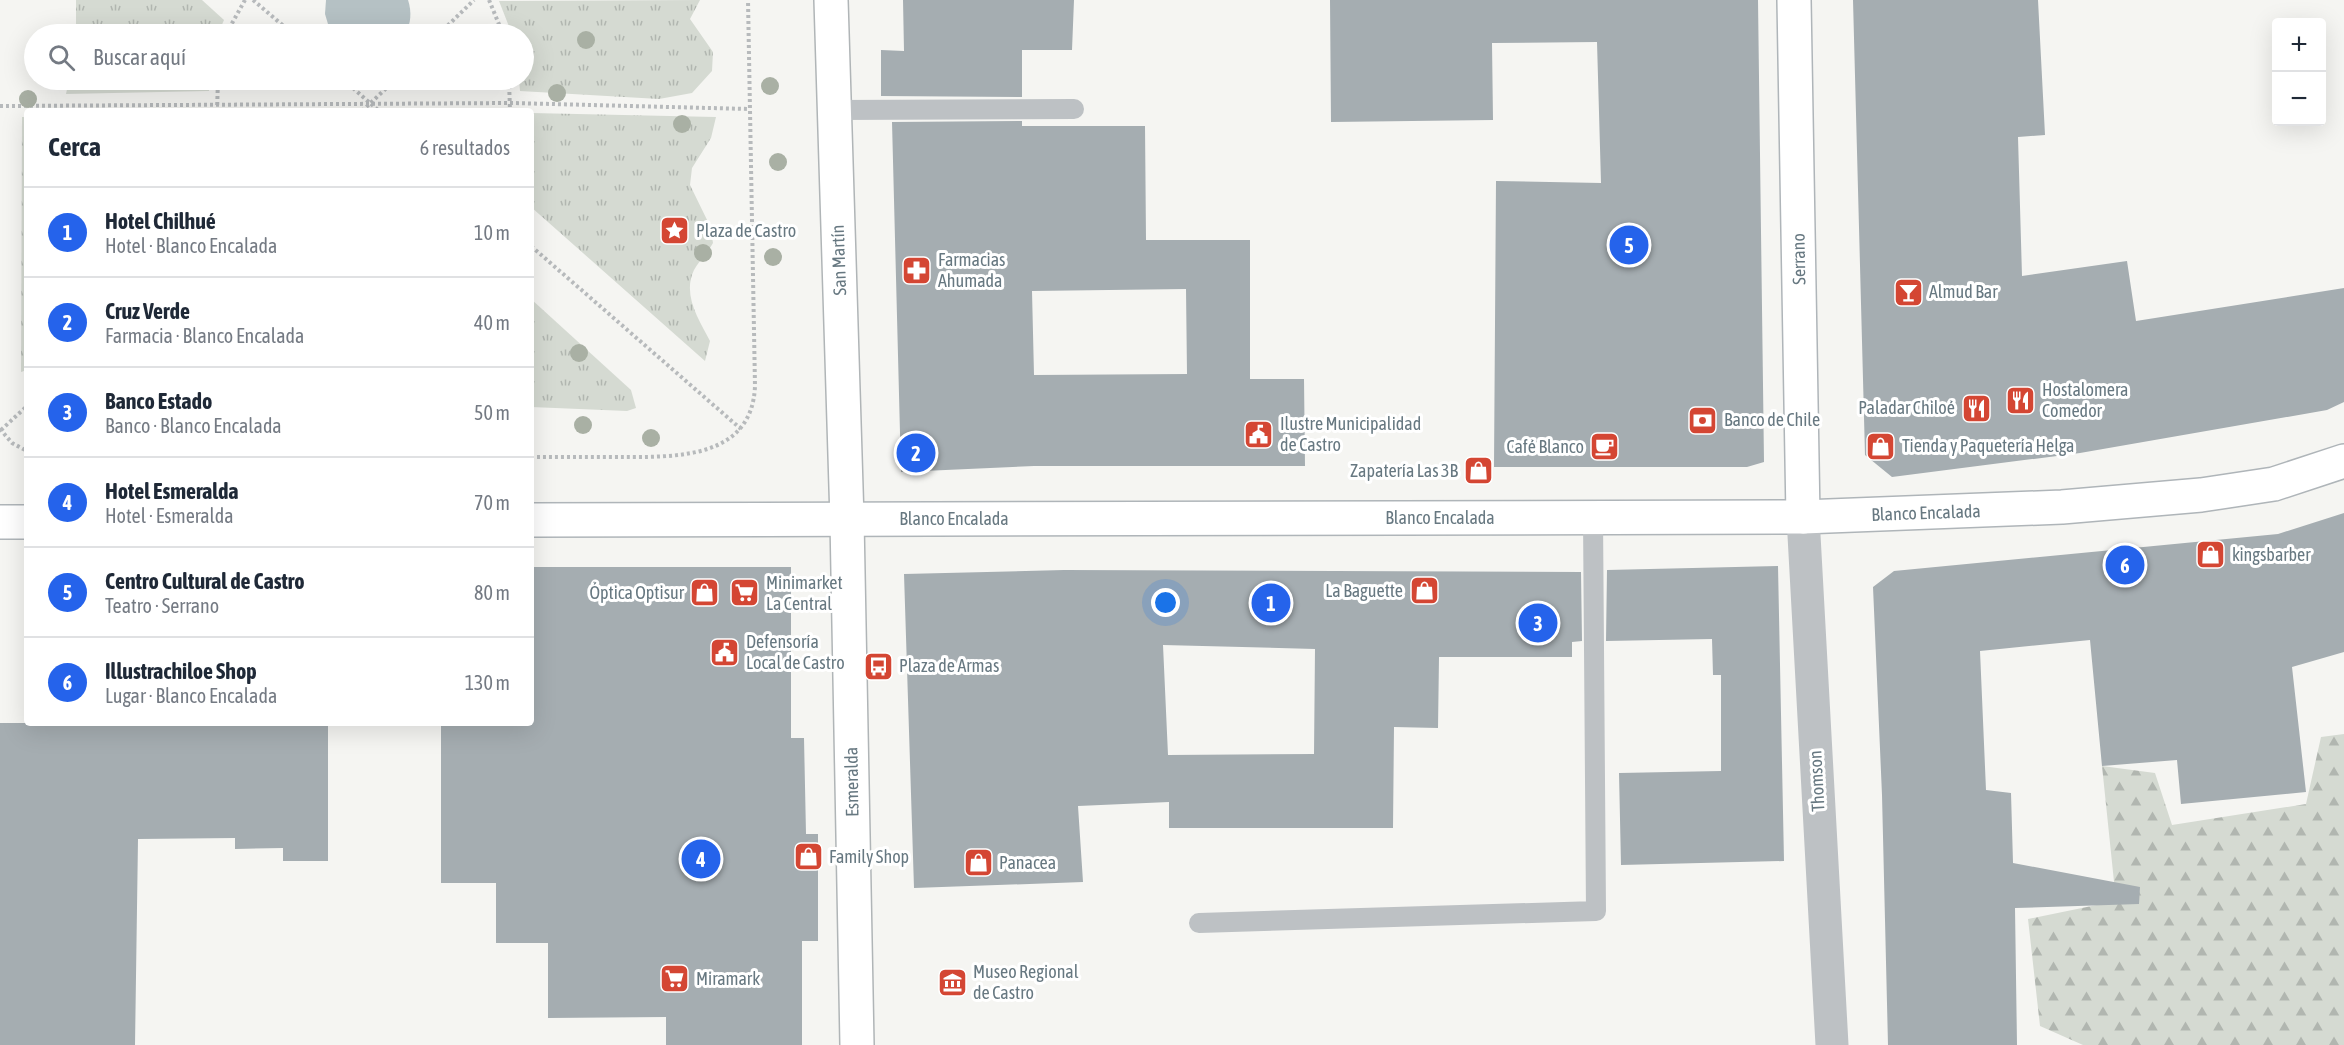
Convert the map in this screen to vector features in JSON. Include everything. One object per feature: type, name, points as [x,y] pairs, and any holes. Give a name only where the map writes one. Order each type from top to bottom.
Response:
[{"type":"main road","name":"San Martín","points":[[831,0],[847,520]]},
{"type":"main road","name":"Serrano","points":[[1794,0],[1803,517]]},
{"type":"main road","name":"Blanco Encalada","points":[[534,520],[1803,517],[2062,507],[2200,495],[2274,484],[2344,461]]},
{"type":"main road","name":"Esmeralda","points":[[847,520],[857,1045]]},
{"type":"main road","points":[[0,522],[24,522]]},
{"type":"street","name":"Thomson","points":[[1803,517],[1832,1045]]},
{"type":"lane","points":[[835,110],[1074,109]]},
{"type":"lane","points":[[1198,923],[1596,911],[1593,517]]},
{"type":"path","points":[[232,24],[245,0]]},
{"type":"path","points":[[254,0],[281,24]]},
{"type":"path","points":[[450,24],[474,0]]},
{"type":"path","points":[[489,0],[499,24]]},
{"type":"path","points":[[534,457],[668,457],[712,448],[741,429],[752,412],[755,386],[748,109],[748,0]]},
{"type":"path","points":[[217,90],[217,108]]},
{"type":"path","points":[[355,90],[376,108]]},
{"type":"path","points":[[366,108],[384,90]]},
{"type":"path","points":[[510,90],[511,108]]},
{"type":"path","points":[[0,106],[216,103],[512,104],[748,109]]},
{"type":"path","points":[[534,249],[741,429]]},
{"type":"path","points":[[24,409],[0,429],[12,443],[24,449]]},
{"type":"green space","points":[[76,0],[202,0],[224,20],[222,24],[76,24]]},
{"type":"green space","points":[[700,0],[690,19],[713,52],[712,71],[692,93],[659,99],[520,91],[534,90],[534,24],[508,24],[499,1]]},
{"type":"green space","points":[[67,90],[209,90],[209,91],[66,94]]},
{"type":"green space","points":[[534,113],[716,117],[711,138],[692,168],[690,185],[710,226],[713,243],[694,270],[690,289],[693,307],[710,341],[705,361],[534,210]]},
{"type":"green space","points":[[22,117],[24,117],[24,371],[21,372]]},
{"type":"green space","points":[[534,302],[631,390],[636,408],[627,411],[534,407]]},
{"type":"green space","points":[[2344,734],[2344,1045],[2083,1045],[2040,1026],[2028,919],[2116,901],[2102,766],[2155,773],[2172,825],[2306,804],[2321,737]]},
{"type":"shaded area","points":[[326,0],[408,0],[410,22],[410,24],[328,24],[325,14]]},
{"type":"building","points":[[903,0],[1074,0],[1072,50],[1022,50],[1022,97],[881,96],[881,50],[904,51]]},
{"type":"building","points":[[1330,0],[1758,0],[1764,462],[1747,467],[1494,467],[1496,181],[1601,183],[1597,42],[1492,43],[1493,120],[1331,122]]},
{"type":"building","points":[[1853,0],[2038,0],[2045,135],[2018,137],[2022,276],[2127,261],[2136,321],[2344,288],[2344,402],[2327,410],[2080,453],[1892,477],[1865,455]]},
{"type":"building","points":[[1022,121],[1022,126],[1145,126],[1146,240],[1250,240],[1250,379],[1304,379],[1305,466],[1034,466],[901,472],[892,122]],"holes":[[[1186,289],[1187,374],[1034,375],[1032,291]]]},
{"type":"building","points":[[2344,513],[2344,652],[2292,667],[2306,792],[2181,804],[2177,760],[2102,766],[2090,640],[1980,651],[1986,790],[2011,793],[2013,863],[2140,887],[2139,904],[2015,908],[2017,1045],[1888,1045],[1882,795],[1873,587],[1894,571],[2278,534]]},
{"type":"building","points":[[1778,566],[1784,861],[1621,865],[1619,773],[1721,771],[1721,675],[1713,675],[1712,639],[1606,641],[1607,570]]},
{"type":"building","points":[[534,567],[791,567],[791,738],[804,738],[806,834],[818,834],[818,941],[802,941],[802,1045],[666,1045],[666,1017],[548,1018],[548,943],[496,943],[496,883],[441,883],[441,726],[534,726]]},
{"type":"building","points":[[1064,570],[1581,572],[1582,641],[1572,642],[1572,657],[1439,657],[1438,728],[1394,727],[1393,828],[1169,828],[1169,802],[1078,806],[1083,882],[914,888],[904,574]],"holes":[[[1163,645],[1315,649],[1314,754],[1168,755]]]},
{"type":"building","points":[[0,723],[24,723],[24,726],[328,726],[328,861],[283,861],[283,848],[235,849],[235,838],[138,839],[135,1045],[0,1045]]},
{"type":"place","name":"Plaza de Castro","points":[[675,231]]},
{"type":"place","name":"Centro Cultural de Castro","points":[[1629,245]]},
{"type":"place","name":"Farmacias Ahumada","points":[[917,270]]},
{"type":"place","name":"Almud Bar","points":[[1908,292]]},
{"type":"place","name":"Hostalomera Comedor","points":[[2021,400]]},
{"type":"place","name":"Paladar Chiloé","points":[[1976,408]]},
{"type":"place","name":"Banco de Chile","points":[[1703,420]]},
{"type":"place","name":"Ilustre Municipalidad de Castro","points":[[1259,434]]},
{"type":"place","name":"Tienda y Paquetería Helga","points":[[1881,446]]},
{"type":"place","name":"Café Blanco","points":[[1605,447]]},
{"type":"place","name":"Cruz Verde","points":[[916,453]]},
{"type":"place","name":"Zapatería Las 3B","points":[[1479,471]]},
{"type":"place","name":"kingsbarber","points":[[2211,555]]},
{"type":"place","name":"Illustrachiloe Shop","points":[[2125,565]]},
{"type":"place","name":"La Baguette","points":[[1424,591]]},
{"type":"place","name":"Óptica Optisur","points":[[705,593]]},
{"type":"place","name":"Minimarket La Central","points":[[745,593]]},
{"type":"place","name":"Hotel Chilhué","points":[[1271,603]]},
{"type":"place","name":"Banco Estado","points":[[1538,623]]},
{"type":"place","name":"Defensoría Local de Castro","points":[[725,652]]},
{"type":"place","name":"Plaza de Armas","points":[[878,666]]},
{"type":"place","name":"Family Shop","points":[[808,857]]},
{"type":"place","name":"Hotel Esmeralda","points":[[701,859]]},
{"type":"place","name":"Panacea","points":[[978,863]]},
{"type":"place","name":"Miramark","points":[[675,979]]},
{"type":"place","name":"Museo Regional de Castro","points":[[952,982]]}]
